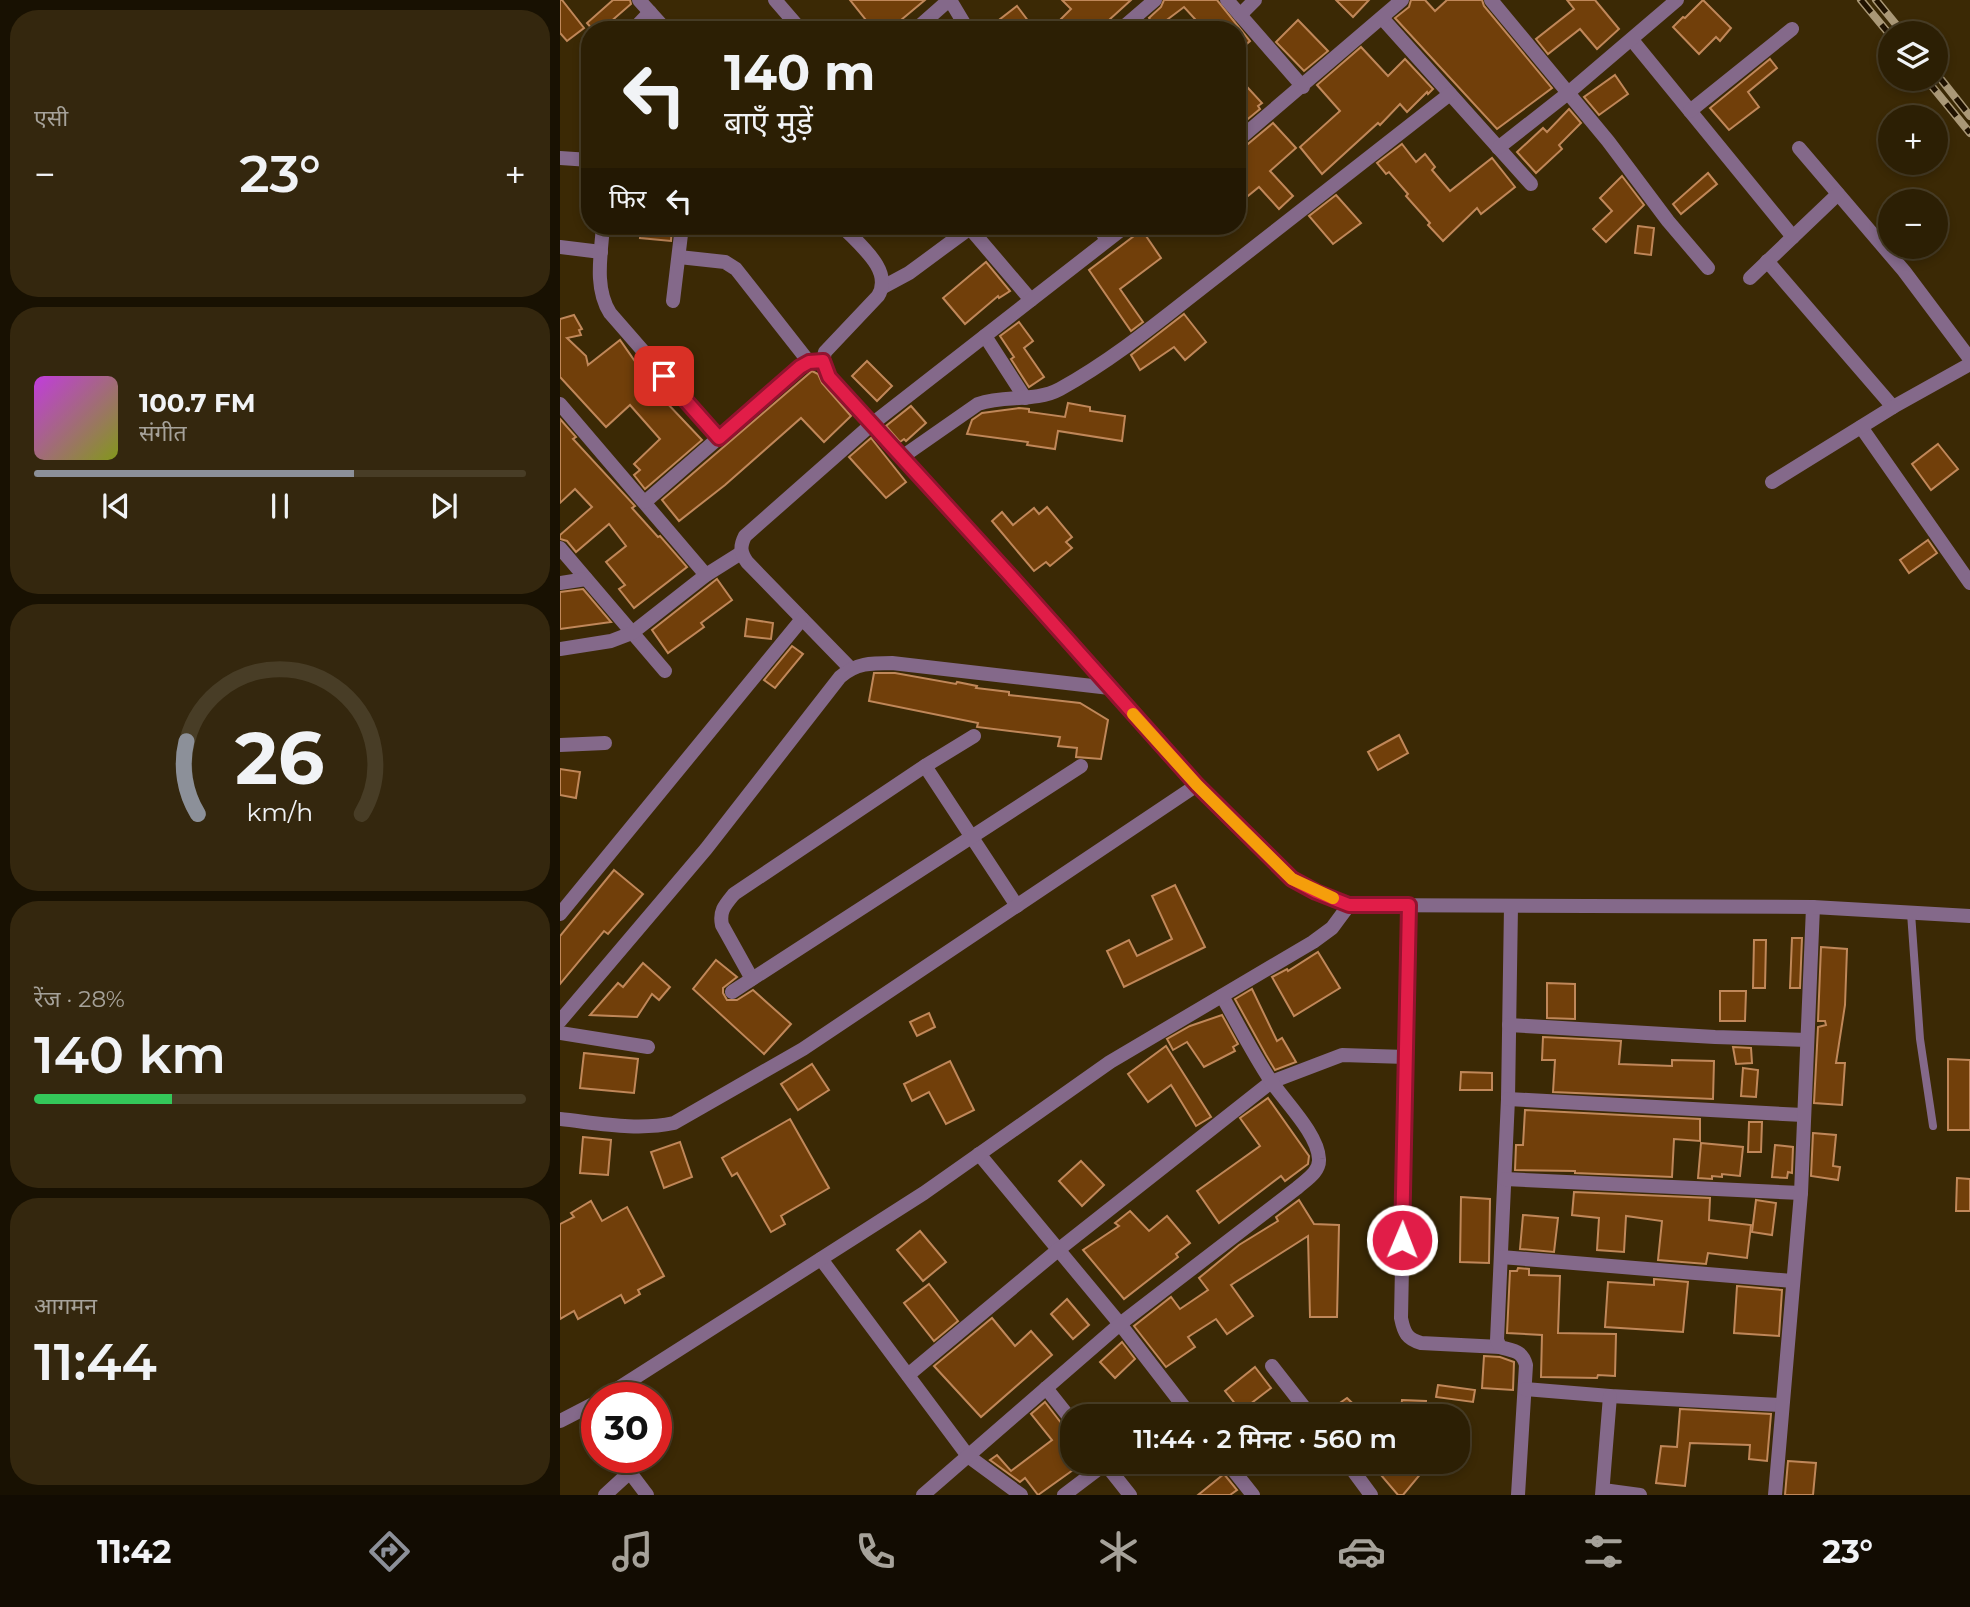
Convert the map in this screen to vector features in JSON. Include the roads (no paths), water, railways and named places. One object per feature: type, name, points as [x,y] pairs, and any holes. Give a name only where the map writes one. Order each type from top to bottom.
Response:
[{"type":"street","points":[[639,0],[658,21]]},
{"type":"street","points":[[925,21],[949,0],[962,21]]},
{"type":"street","points":[[1133,21],[1155,0]]},
{"type":"street","points":[[1227,0],[1245,21]]},
{"type":"street","points":[[1240,15],[1255,0]]},
{"type":"street","points":[[1246,134],[1402,0]]},
{"type":"street","points":[[1491,0],[1608,141],[1668,221],[1708,268]]},
{"type":"street","points":[[1499,148],[1677,0]]},
{"type":"street","points":[[782,2],[795,21]]},
{"type":"street","points":[[642,21],[650,12]]},
{"type":"street","points":[[1382,18],[1531,184]]},
{"type":"street","points":[[1246,22],[1303,87]]},
{"type":"street","points":[[1690,111],[1792,29]]},
{"type":"street","points":[[1632,40],[1793,237]]},
{"type":"street","points":[[902,457],[978,404],[991,400],[1040,397],[1059,389],[1124,348],[1450,94]]},
{"type":"street","points":[[1772,482],[1970,362],[1904,271],[1800,148]]},
{"type":"street","points":[[560,158],[581,159]]},
{"type":"street","points":[[1750,278],[1838,194]]},
{"type":"street","points":[[602,235],[600,288],[603,302],[719,438]]},
{"type":"street","points":[[673,301],[681,235]]},
{"type":"street","points":[[850,235],[877,264],[882,274],[883,287]]},
{"type":"street","points":[[645,502],[800,367],[816,362],[878,296],[883,287],[909,273],[959,235]]},
{"type":"street","points":[[976,235],[1031,300]]},
{"type":"street","points":[[1104,235],[1107,240]]},
{"type":"street","points":[[850,668],[741,553],[745,536],[872,424],[1114,235]]},
{"type":"street","points":[[560,247],[601,251]]},
{"type":"street","points":[[679,257],[725,262],[736,269],[829,377],[1197,785],[1292,879],[1316,892],[1349,905],[1812,907],[1970,916]]},
{"type":"street","points":[[1767,261],[1893,407]]},
{"type":"street","points":[[985,335],[1026,398]]},
{"type":"street","points":[[560,404],[706,575]]},
{"type":"street","points":[[1861,427],[1970,583]]},
{"type":"street","points":[[560,548],[665,671]]},
{"type":"street","points":[[560,649],[611,640],[632,633],[706,575],[741,553]]},
{"type":"street","points":[[560,583],[586,579]]},
{"type":"street","points":[[560,914],[802,619]]},
{"type":"street","points":[[560,1021],[706,849],[840,677],[850,668],[865,663],[892,663],[1110,688]]},
{"type":"street","points":[[752,979],[720,916],[734,894],[974,736]]},
{"type":"street","points":[[560,745],[605,743]]},
{"type":"street","points":[[925,766],[1017,906]]},
{"type":"street","points":[[732,992],[1082,766]]},
{"type":"street","points":[[560,1119],[635,1128],[655,1128],[674,1123],[803,1049],[1197,785]]},
{"type":"street","points":[[628,1382],[924,1194],[1110,1062],[1313,942],[1332,928],[1349,905]]},
{"type":"street","points":[[1409,905],[1401,1318],[1404,1332],[1411,1340],[1421,1343],[1500,1347],[1518,1351],[1523,1356],[1526,1365],[1518,1495]]},
{"type":"street","points":[[1500,1347],[1497,1340],[1508,1099],[1511,906]]},
{"type":"street","points":[[1775,1495],[1801,1194],[1812,907]]},
{"type":"street","points":[[922,1495],[1120,1324],[1317,1170],[1320,1162],[1318,1150],[1307,1130],[1271,1082],[1222,996]]},
{"type":"street","points":[[1509,1025],[1807,1040]]},
{"type":"street","points":[[560,1033],[648,1047]]},
{"type":"street","points":[[908,1375],[1058,1250],[1271,1082],[1342,1055],[1406,1057]]},
{"type":"street","points":[[1508,1099],[1803,1115]]},
{"type":"street","points":[[979,1154],[1120,1324],[1182,1404]]},
{"type":"street","points":[[1505,1179],[1801,1194]]},
{"type":"street","points":[[1500,1257],[1792,1281]]},
{"type":"street","points":[[821,1259],[968,1456],[1021,1495]]},
{"type":"street","points":[[1272,1366],[1302,1404]]},
{"type":"street","points":[[1046,1388],[1060,1406]]},
{"type":"street","points":[[1525,1389],[1782,1405]]},
{"type":"street","points":[[1610,1396],[1603,1492],[1640,1495]]},
{"type":"street","points":[[560,1421],[581,1410]]},
{"type":"street","points":[[605,1495],[629,1473]]},
{"type":"street","points":[[631,1473],[647,1495]]},
{"type":"street","points":[[1064,1495],[1089,1474]]},
{"type":"street","points":[[1113,1474],[1130,1495]]},
{"type":"street","points":[[1236,1474],[1252,1495]]},
{"type":"street","points":[[1356,1474],[1371,1495]]},
{"type":"lane","points":[[1911,912],[1920,1039],[1933,1126]]},
{"type":"railway","points":[[1861,0],[1878,21]]},
{"type":"railway","points":[[1876,0],[1893,21]]},
{"type":"railway","points":[[1948,88],[1970,116]]},
{"type":"railway","points":[[1936,91],[1970,133]]}]
